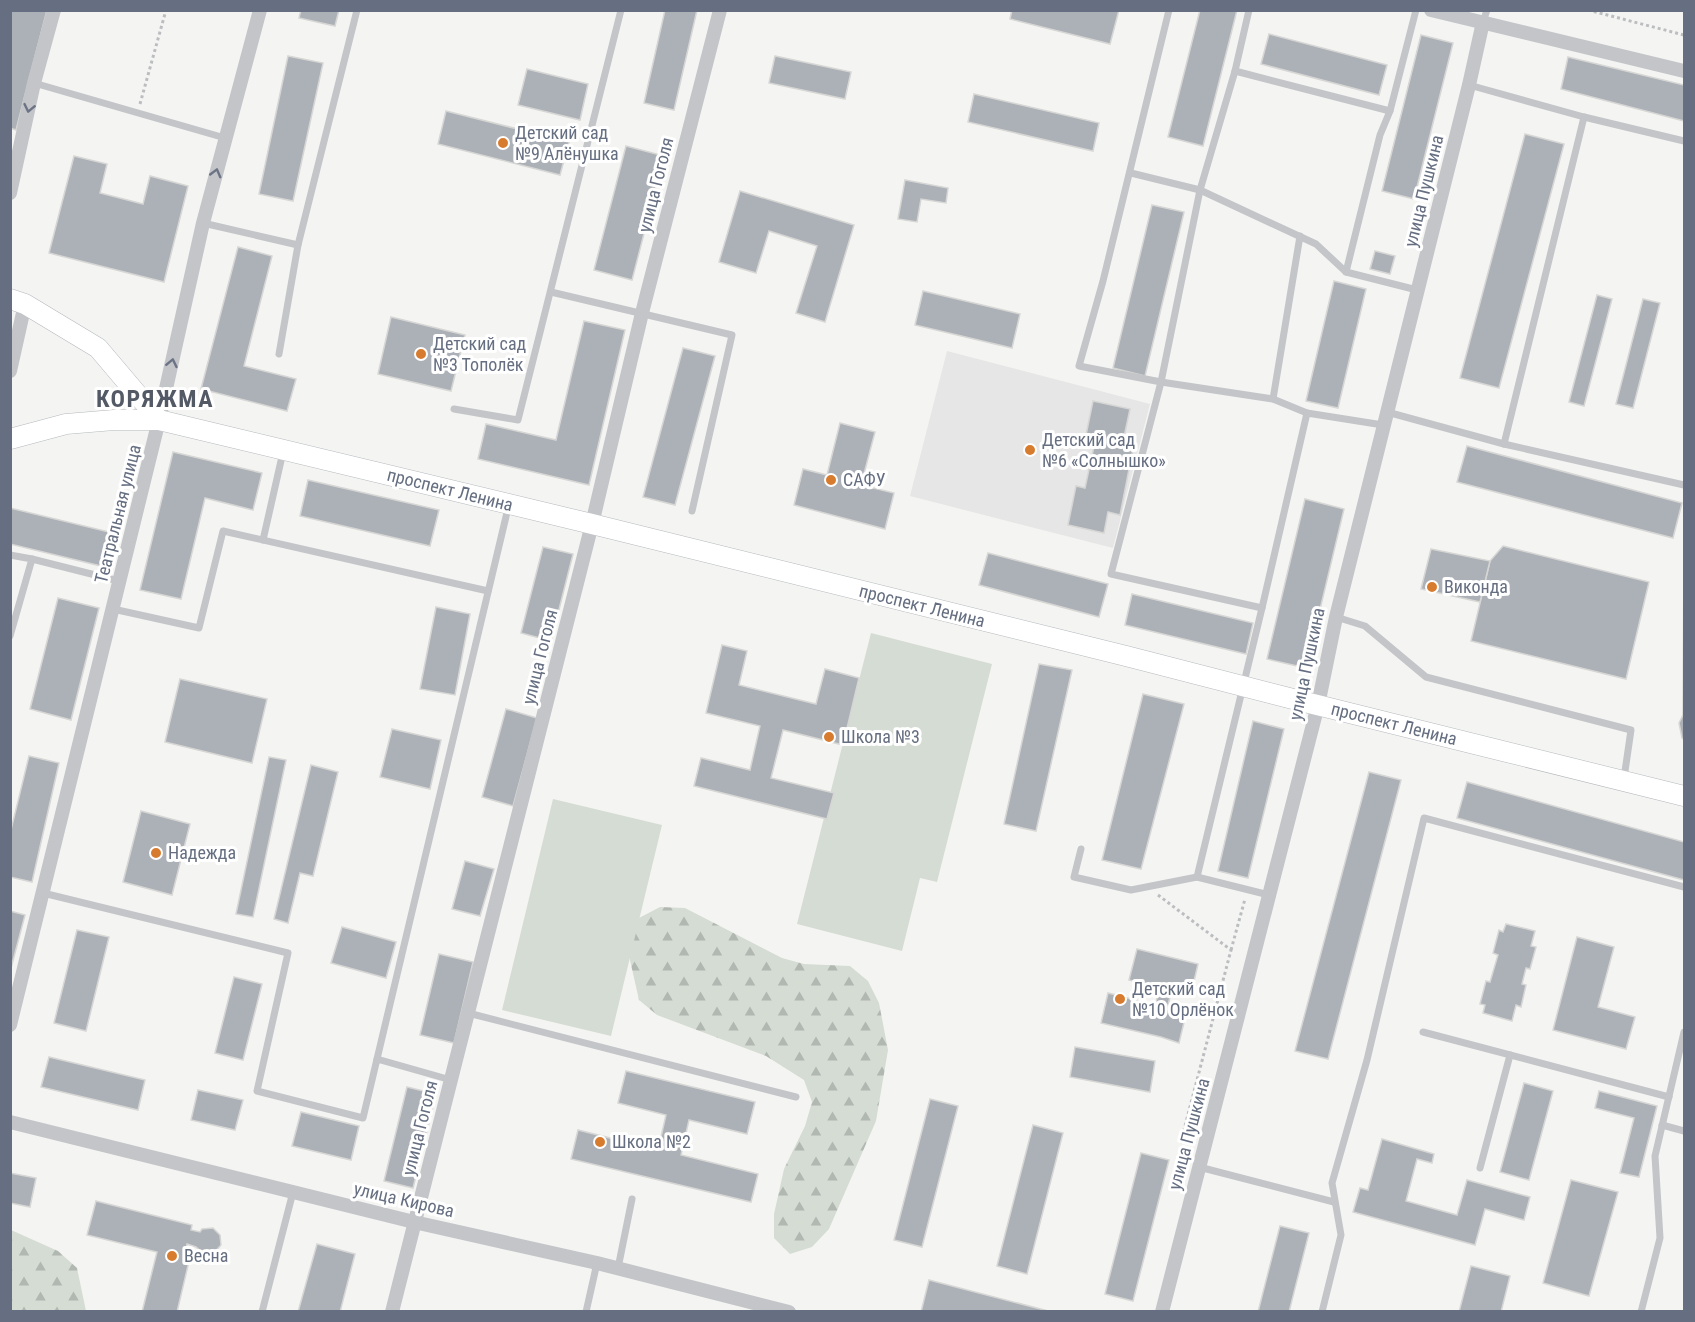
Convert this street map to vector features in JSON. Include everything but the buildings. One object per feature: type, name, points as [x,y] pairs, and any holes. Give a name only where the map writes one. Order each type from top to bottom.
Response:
[{"type":"street","points":[[10,193],[15,157],[54,10]]},
{"type":"street","name":"Театральная улица","points":[[10,1025],[159,420],[203,223],[260,10]]},
{"type":"street","name":"улица Гоголя","points":[[392,1311],[720,10]]},
{"type":"street","points":[[1431,10],[1485,16],[1684,71]]},
{"type":"street","name":"улица Пушкина","points":[[1162,1311],[1318,705],[1336,617],[1470,85],[1485,16]]},
{"type":"street","points":[[10,371],[18,302],[98,348],[159,420]]},
{"type":"street","name":"проспект Ленина","points":[[10,439],[66,424],[114,420],[159,420],[592,524],[1684,796]]},
{"type":"street","name":"улица Кирова","points":[[10,1122],[414,1222],[597,1263],[789,1311]]},
{"type":"lane","points":[[279,354],[298,245],[357,10]]},
{"type":"lane","points":[[454,409],[518,420],[621,10]]},
{"type":"lane","points":[[1169,10],[1131,173],[1079,366],[1161,382],[1273,399],[1307,413],[1385,419],[1684,485]]},
{"type":"lane","points":[[1249,10],[1235,71],[1200,190],[1161,382],[1111,574],[1262,608]]},
{"type":"lane","points":[[1346,272],[1380,135],[1390,111],[1416,10]]},
{"type":"lane","points":[[1235,71],[1390,111]]},
{"type":"lane","points":[[34,83],[225,138]]},
{"type":"lane","points":[[1470,85],[1584,117],[1684,141]]},
{"type":"lane","points":[[1504,444],[1584,117]]},
{"type":"lane","points":[[1131,173],[1200,190],[1316,244],[1346,272],[1417,290]]},
{"type":"lane","points":[[203,223],[298,245]]},
{"type":"lane","points":[[1273,399],[1300,237]]},
{"type":"lane","points":[[551,292],[732,335],[692,511]]},
{"type":"lane","points":[[1197,877],[1307,413]]},
{"type":"lane","points":[[263,540],[283,450]]},
{"type":"lane","points":[[43,893],[288,953],[257,1090],[363,1118],[509,504]]},
{"type":"lane","points":[[113,609],[199,628],[223,531],[488,591]]},
{"type":"lane","points":[[10,555],[120,581]]},
{"type":"lane","points":[[10,636],[32,560]]},
{"type":"lane","points":[[1336,617],[1365,626],[1426,677],[1631,730],[1624,780]]},
{"type":"lane","points":[[1322,1311],[1341,1235],[1332,1183],[1367,1060],[1425,818],[1684,887]]},
{"type":"lane","points":[[1081,849],[1074,876],[1131,890],[1197,877],[1269,895]]},
{"type":"lane","points":[[468,1013],[796,1097]]},
{"type":"lane","points":[[1423,1032],[1669,1097]]},
{"type":"lane","points":[[1641,1311],[1660,1238],[1655,1156],[1684,1032]]},
{"type":"lane","points":[[1480,1168],[1510,1055]]},
{"type":"lane","points":[[377,1059],[451,1080]]},
{"type":"lane","points":[[1662,1125],[1684,1131]]},
{"type":"lane","points":[[1199,1167],[1334,1203]]},
{"type":"lane","points":[[262,1311],[292,1192]]},
{"type":"lane","points":[[618,1268],[632,1198]]},
{"type":"lane","points":[[586,1311],[597,1263]]},
{"type":"path","points":[[138,113],[165,10]]},
{"type":"path","points":[[1588,10],[1684,35]]},
{"type":"path","points":[[1147,887],[1232,950]]},
{"type":"path","points":[[1180,1145],[1248,890]]},
{"type":"shaded area","name":"Детский сад №6 «Солнышко»","points":[[947,351],[1150,404],[1113,548],[910,496]]},
{"type":"green space","points":[[871,633],[992,664],[937,882],[920,878],[902,951],[797,924]]},
{"type":"green space","points":[[553,799],[662,825],[611,1036],[502,1010]]},
{"type":"green space","points":[[660,907],[685,908],[782,958],[804,964],[850,966],[868,981],[879,1003],[888,1050],[876,1121],[829,1229],[812,1247],[790,1254],[774,1238],[774,1214],[784,1169],[805,1126],[812,1102],[804,1080],[766,1056],[657,1015],[639,1000],[625,938],[637,919]]},
{"type":"green space","points":[[11,1230],[58,1251],[77,1268],[86,1311],[11,1311]]},
{"type":"place","name":"Детский сад №9 Алёнушка","points":[[503,143]]},
{"type":"place","name":"Детский сад №3 Тополёк","points":[[421,354]]},
{"type":"place","name":"Детский сад №6 «Солнышко»","points":[[1030,450]]},
{"type":"place","name":"САФУ","points":[[831,480]]},
{"type":"place","name":"Виконда","points":[[1432,587]]},
{"type":"place","name":"Школа №3","points":[[829,737]]},
{"type":"place","name":"Надежда","points":[[156,853]]},
{"type":"place","name":"Детский сад №10 Орлёнок","points":[[1120,999]]},
{"type":"place","name":"Школа №2","points":[[600,1142]]},
{"type":"place","name":"Весна","points":[[172,1256]]},
{"type":"district","name":"КОРЯЖМА","points":[[155,399]]}]
